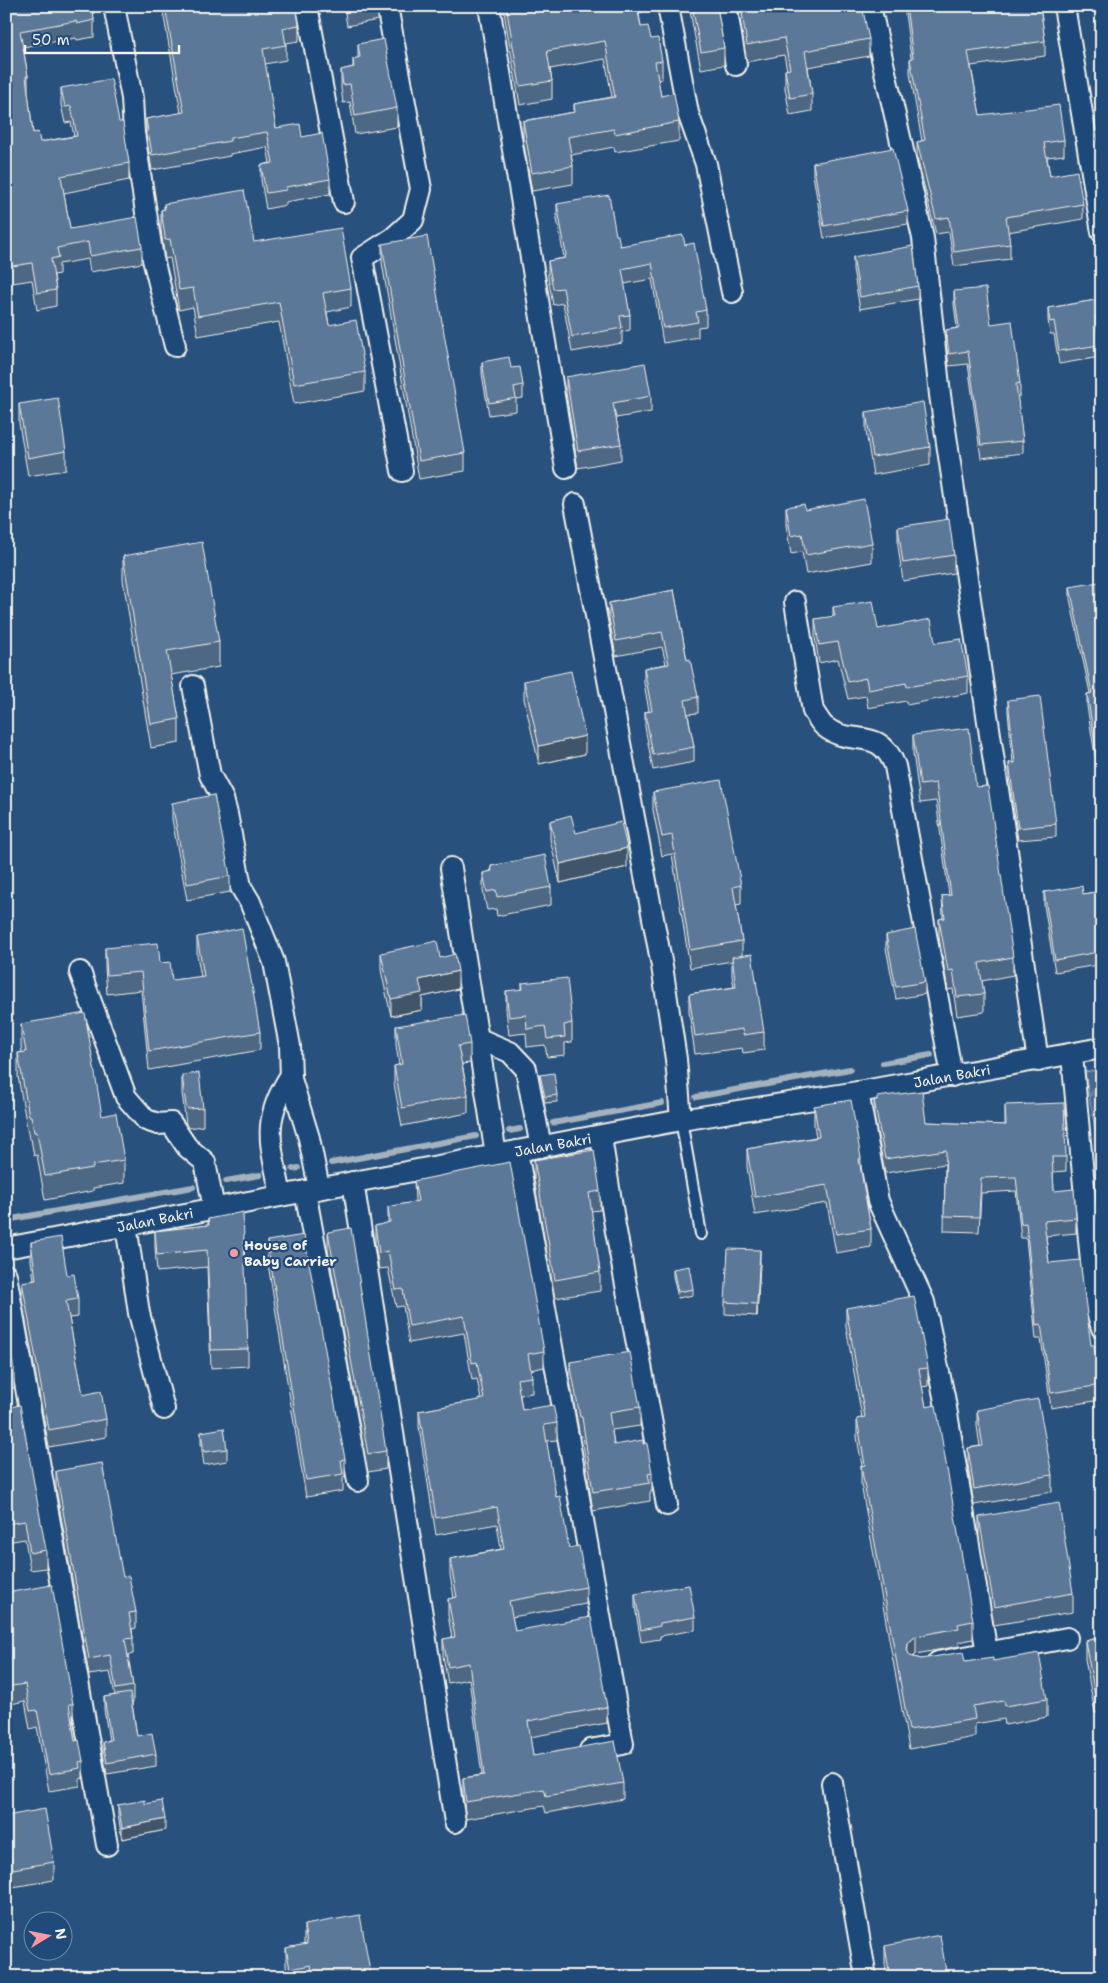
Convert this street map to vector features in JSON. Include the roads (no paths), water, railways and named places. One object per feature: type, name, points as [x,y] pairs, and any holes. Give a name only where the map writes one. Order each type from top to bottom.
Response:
[{"type":"street","points":[[114,6],[132,98],[134,133],[153,259],[174,346]]},
{"type":"street","points":[[307,6],[344,202]]},
{"type":"street","points":[[387,6],[421,189],[413,220],[394,238],[362,258],[402,471]]},
{"type":"street","points":[[489,6],[566,468]]},
{"type":"street","points":[[668,6],[688,113],[706,164],[732,292]]},
{"type":"street","points":[[726,6],[736,65]]},
{"type":"street","points":[[870,6],[922,238],[940,395],[1038,1061]]},
{"type":"street","points":[[1064,6],[1102,232]]},
{"type":"street","points":[[575,504],[662,966],[676,1059],[680,1120]]},
{"type":"street","points":[[795,602],[813,711],[823,726],[836,734],[877,741],[890,752],[895,766],[952,1076]]},
{"type":"street","points":[[193,686],[210,775],[223,799],[241,887],[250,902],[274,962],[290,1046],[291,1075],[309,1138],[312,1189],[358,1481]]},
{"type":"street","points":[[451,868],[496,1155]]},
{"type":"street","points":[[80,972],[126,1097],[146,1120],[158,1124],[171,1123],[187,1147],[205,1162],[214,1209]]},
{"type":"street","points":[[477,1038],[510,1052],[526,1069],[541,1147]]},
{"type":"street","name":"Jalan Bakri","points":[[6,1248],[312,1189],[600,1137],[680,1120],[952,1076],[1102,1048]]},
{"type":"street","points":[[1072,1055],[1095,1304],[1102,1328]]},
{"type":"street","points":[[281,1195],[269,1135],[271,1114],[280,1092],[291,1075]]},
{"type":"street","points":[[858,1092],[878,1201],[924,1302],[944,1396],[987,1653]]},
{"type":"street","points":[[600,1137],[666,1505]]},
{"type":"street","points":[[517,1151],[623,1744],[570,1754]]},
{"type":"street","points":[[353,1182],[455,1822]]},
{"type":"street","points":[[126,1225],[138,1313],[164,1408]]},
{"type":"street","points":[[6,1276],[107,1845]]},
{"type":"street","points":[[918,1666],[1067,1638]]},
{"type":"street","points":[[832,1783],[866,1977]]},
{"type":"lane","points":[[680,1120],[701,1234]]},
{"type":"waterway","points":[[883,1063],[931,1055]]},
{"type":"waterway","points":[[696,1097],[850,1069]]},
{"type":"waterway","points":[[553,1123],[662,1103]]},
{"type":"waterway","points":[[509,1131],[520,1129]]},
{"type":"waterway","points":[[331,1163],[476,1136]]},
{"type":"waterway","points":[[293,1169],[298,1168]]},
{"type":"waterway","points":[[226,1181],[260,1175]]},
{"type":"waterway","points":[[6,1220],[193,1187]]},
{"type":"place","name":"House of Baby Carrier","points":[[234,1253]]}]
